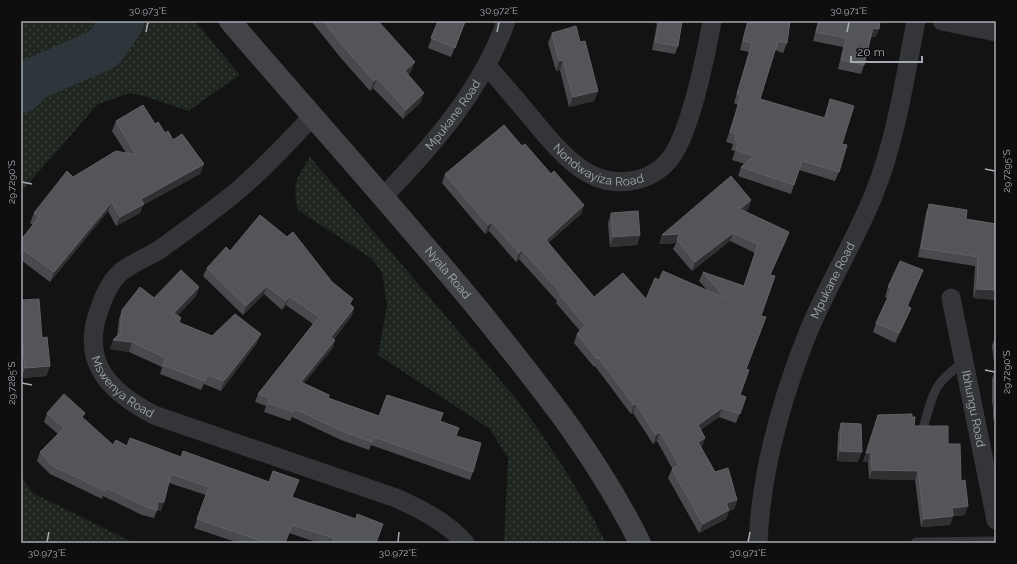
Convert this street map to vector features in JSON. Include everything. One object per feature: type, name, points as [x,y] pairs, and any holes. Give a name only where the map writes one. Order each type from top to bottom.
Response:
[{"type":"street","name":"Nyala Road","points":[[230,21],[441,264],[570,424],[621,505],[640,543]]},
{"type":"street","name":"Mpukane Road","points":[[383,197],[422,156],[449,122],[487,66],[506,21]]},
{"type":"street","name":"Nondwayiza Road","points":[[487,66],[551,140],[586,172],[602,179],[621,183],[638,180],[669,160],[677,147],[692,106],[712,21]]},
{"type":"street","name":"Mpukane Road","points":[[758,543],[772,441],[809,330],[859,230],[875,192],[894,128],[916,21]]},
{"type":"street","points":[[942,21],[996,32]]},
{"type":"street","name":"Mswenya Road","points":[[312,117],[276,155],[230,197],[158,250],[122,271],[111,282],[95,322],[93,338],[94,354],[99,366],[118,393],[154,415],[396,498],[426,513],[465,543]]},
{"type":"street","name":"Ibhungu Road","points":[[951,298],[996,520]]},
{"type":"lane","points":[[923,429],[938,385],[949,373],[964,362]]},
{"type":"lane","points":[[916,542],[996,540]]},
{"type":"shaded area","points":[[21,21],[195,21],[240,75],[188,111],[147,97],[130,93],[98,104],[21,192]]},
{"type":"shaded area","points":[[310,157],[518,401],[565,470],[606,543],[504,543],[508,458],[490,429],[378,355],[387,305],[382,272],[372,259],[298,210],[295,194],[296,182]]},
{"type":"shaded area","points":[[21,476],[33,493],[134,543],[21,543]]},
{"type":"building","points":[[323,21],[378,21],[415,62],[405,71],[424,93],[406,110],[377,78],[374,81]]},
{"type":"building","points":[[438,21],[465,21],[455,48],[431,38]]},
{"type":"building","points":[[659,21],[682,21],[678,46],[655,42]]},
{"type":"building","points":[[748,21],[790,21],[787,43],[778,41],[760,99],[825,118],[830,99],[854,106],[842,144],[847,145],[839,172],[802,161],[794,185],[741,167],[754,156],[736,150],[738,142],[735,140],[736,134],[730,132],[741,95],[737,94],[752,43],[743,41]]},
{"type":"building","points":[[819,21],[880,21],[879,29],[873,28],[864,65],[842,60],[846,38],[816,32]]},
{"type":"building","points":[[576,26],[580,42],[585,41],[598,91],[573,97],[563,60],[559,61],[552,33]]},
{"type":"building","points":[[143,105],[155,124],[158,122],[165,133],[168,131],[173,140],[182,134],[204,164],[141,199],[144,204],[120,217],[112,202],[54,272],[21,248],[21,240],[39,217],[34,213],[67,171],[73,177],[116,151],[136,155],[116,121]]},
{"type":"building","points":[[504,125],[522,146],[525,144],[551,174],[554,171],[584,205],[546,240],[594,297],[623,273],[646,299],[655,278],[659,280],[663,271],[725,298],[703,272],[744,286],[758,244],[733,233],[695,262],[677,240],[679,234],[662,235],[731,176],[751,200],[740,209],[789,232],[770,275],[775,276],[761,316],[766,317],[746,369],[749,370],[740,395],[746,397],[740,414],[722,408],[698,425],[705,438],[698,442],[715,472],[728,468],[737,500],[726,503],[729,510],[703,524],[672,469],[679,465],[660,432],[656,435],[636,404],[634,405],[598,357],[597,359],[577,334],[585,325],[559,294],[561,293],[522,250],[519,253],[492,222],[488,225],[445,174]]},
{"type":"building","points":[[929,204],[967,210],[966,219],[996,224],[996,290],[977,289],[978,257],[921,248]]},
{"type":"building","points":[[638,211],[640,235],[613,237],[611,213]]},
{"type":"building","points":[[260,215],[287,237],[293,232],[332,282],[353,299],[349,303],[354,308],[331,337],[335,340],[301,382],[329,395],[328,398],[379,416],[387,395],[443,413],[440,421],[459,428],[456,436],[481,443],[473,472],[374,437],[372,442],[344,432],[295,409],[293,412],[268,403],[269,398],[258,394],[319,317],[289,296],[286,301],[267,286],[246,306],[207,268],[226,247],[230,251]]},
{"type":"building","points":[[900,261],[923,270],[907,306],[911,308],[899,333],[876,323],[892,289],[888,287]]},
{"type":"building","points":[[181,270],[199,287],[174,313],[181,318],[178,322],[212,336],[235,314],[261,334],[224,381],[207,375],[205,381],[163,365],[166,358],[132,342],[113,340],[122,331],[120,332],[122,310],[140,287],[154,298]]},
{"type":"building","points":[[39,299],[42,338],[47,337],[50,366],[25,368],[21,329],[21,300]]},
{"type":"building","points":[[996,370],[996,397],[995,397]]},
{"type":"building","points":[[64,394],[85,413],[82,417],[113,445],[116,440],[127,446],[130,438],[181,457],[183,451],[269,482],[273,471],[299,480],[292,497],[356,519],[357,514],[383,524],[376,543],[332,543],[334,538],[292,525],[285,543],[261,543],[262,541],[197,519],[209,487],[171,474],[164,502],[158,502],[157,510],[146,507],[107,488],[105,491],[53,466],[40,452],[64,428],[47,413]]},
{"type":"building","points":[[912,414],[912,417],[915,417],[914,426],[948,426],[948,444],[960,444],[961,481],[965,480],[968,506],[952,508],[953,516],[924,519],[918,471],[872,470],[871,453],[866,453],[878,415]]},
{"type":"building","points":[[841,423],[861,424],[862,452],[840,451]]},
{"type":"waterway","points":[[21,92],[34,79],[103,49],[123,21]]}]
